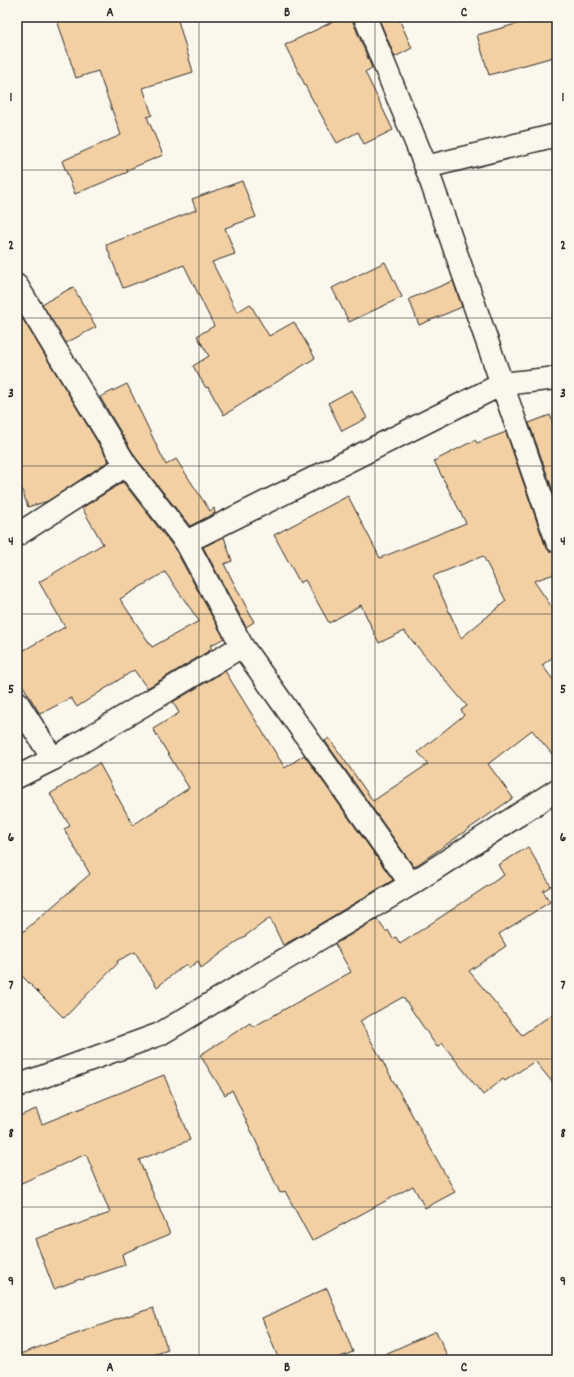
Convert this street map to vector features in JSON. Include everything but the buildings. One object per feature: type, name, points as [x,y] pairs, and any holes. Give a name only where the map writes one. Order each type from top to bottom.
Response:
[{"type":"street","points":[[365,17],[426,167],[557,541]]},
{"type":"street","points":[[426,167],[557,135]]},
{"type":"street","points":[[17,286],[126,465],[186,542],[242,646],[411,884]]},
{"type":"street","points":[[186,542],[502,384],[557,378]]},
{"type":"street","points":[[17,535],[126,465]]},
{"type":"street","points":[[17,777],[53,759],[242,646]]},
{"type":"street","points":[[17,702],[53,759]]},
{"type":"street","points":[[17,1086],[160,1034],[411,884],[557,790]]}]
